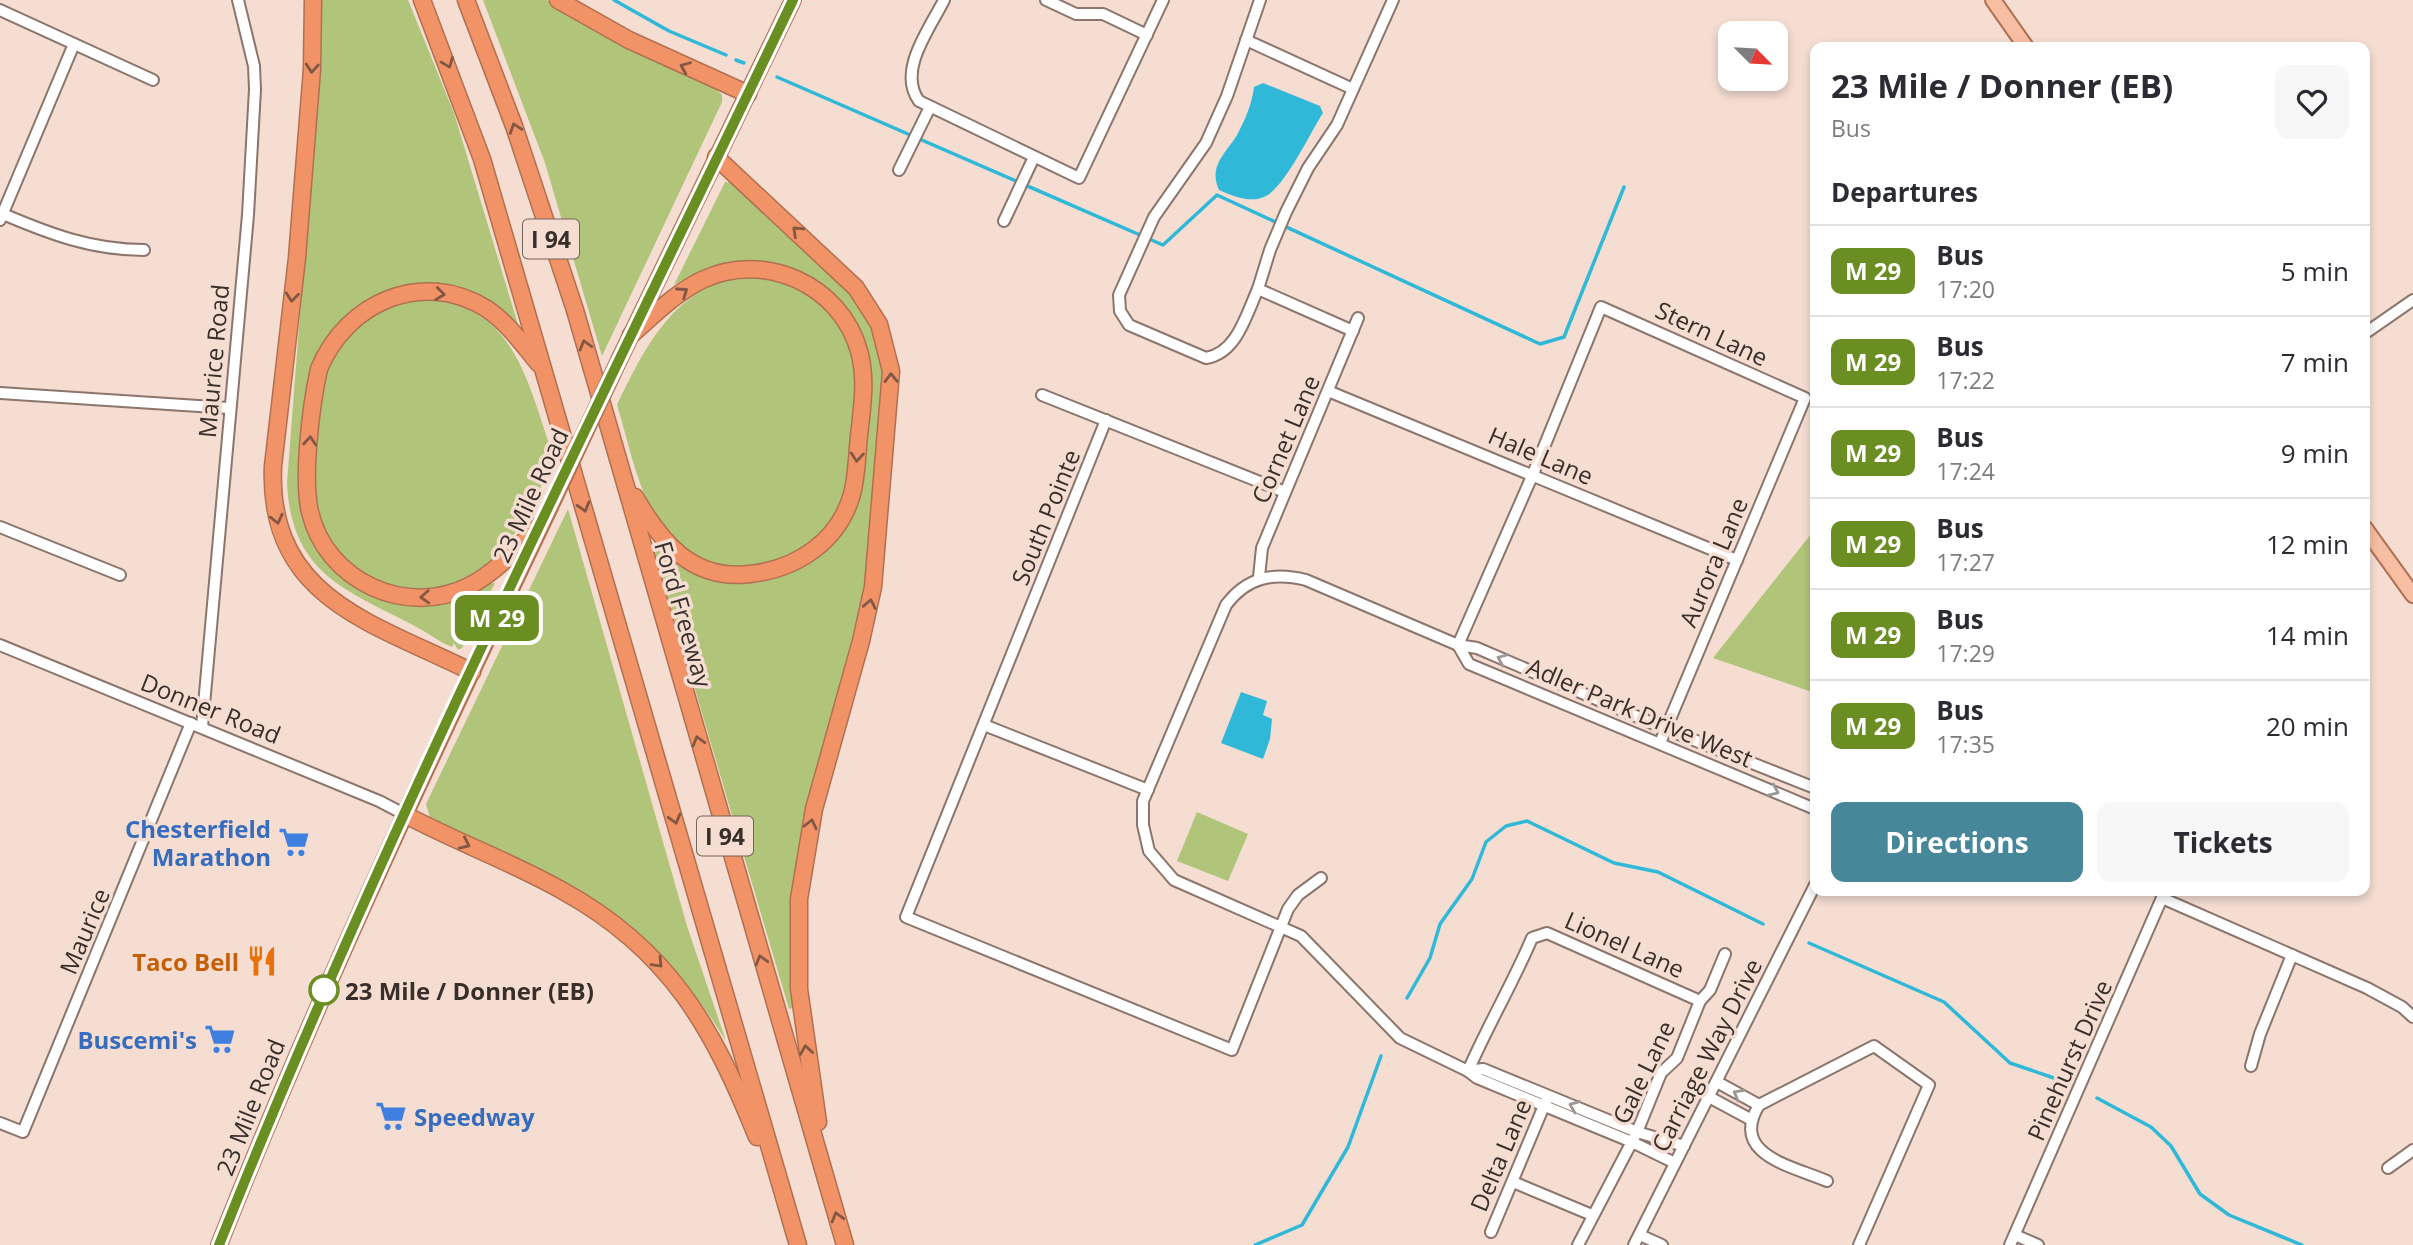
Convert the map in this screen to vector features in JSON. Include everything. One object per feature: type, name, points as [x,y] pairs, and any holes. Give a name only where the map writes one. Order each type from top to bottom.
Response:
[{"type":"highway","points":[[313,0],[312,69],[297,258],[273,466],[272,488],[277,525],[294,561],[327,596],[358,616],[472,672]]},
{"type":"highway","name":"I 94","points":[[422,0],[479,148],[798,1245]]},
{"type":"highway","name":"Ford Freeway","points":[[466,0],[514,126],[575,310],[625,481],[641,548],[845,1245]]},
{"type":"highway","points":[[558,0],[629,40],[748,94]]},
{"type":"highway","points":[[716,157],[856,288],[879,324],[890,362],[891,389],[873,587],[807,840],[797,929],[802,1024],[829,1190]]},
{"type":"highway","points":[[625,481],[662,540],[701,567],[746,575],[776,570],[792,564],[830,536],[849,503],[855,483],[863,380],[854,337],[838,309],[801,281],[772,271],[739,269],[704,279],[674,298],[631,335]]},
{"type":"highway","points":[[541,524],[498,567],[467,587],[435,597],[403,597],[370,587],[341,567],[331,555],[309,510],[307,475],[315,387],[322,361],[344,327],[381,302],[422,292],[446,294],[474,302],[499,319],[544,371]]},
{"type":"highway","points":[[404,814],[581,901],[626,933],[663,967],[693,1005],[722,1052],[790,1218]]},
{"type":"main road","name":"23 Mile Road","points":[[219,1245],[298,1048],[404,814],[793,0]]},
{"type":"main road","points":[[1993,0],[2022,42]]},
{"type":"main road","points":[[2370,535],[2413,595]]},
{"type":"street","name":"Maurice Road","points":[[197,725],[248,215],[254,66],[238,0]]},
{"type":"street","points":[[944,0],[910,76],[912,92],[930,107],[1079,178],[1163,0]]},
{"type":"street","points":[[1046,0],[1076,14],[1102,14],[1147,35]]},
{"type":"street","points":[[1261,0],[1227,96],[1206,143],[1154,217],[1119,295],[1120,311],[1129,325],[1206,358],[1219,356],[1231,346],[1258,289],[1286,212],[1308,168],[1337,125],[1393,0]]},
{"type":"street","points":[[0,10],[153,80]]},
{"type":"street","points":[[1246,40],[1353,89]]},
{"type":"street","points":[[74,44],[1,217],[59,238],[109,250],[144,250]]},
{"type":"street","points":[[899,170],[930,107]]},
{"type":"street","points":[[1004,221],[1034,157]]},
{"type":"street","points":[[1258,289],[1353,331]]},
{"type":"street","points":[[2370,330],[2413,300]]},
{"type":"street","name":"Stern Lane","points":[[1533,474],[1601,307],[1805,398]]},
{"type":"street","name":"Cornet Lane","points":[[1259,577],[1262,548],[1358,318]]},
{"type":"street","name":"Hale Lane","points":[[1328,391],[1737,560]]},
{"type":"street","points":[[0,393],[229,408]]},
{"type":"street","points":[[1042,396],[1285,492]]},
{"type":"street","name":"Aurora Lane","points":[[1660,743],[1805,398]]},
{"type":"street","name":"South Pointe","points":[[1106,420],[906,917],[1232,1050],[1280,927]]},
{"type":"street","points":[[1458,645],[1533,474]]},
{"type":"street","points":[[0,527],[120,575]]},
{"type":"street","name":"Adler Park Drive West","points":[[1259,577],[1287,576],[1306,580],[1458,645],[1477,648],[1666,729],[1810,786]]},
{"type":"street","points":[[1259,577],[1233,595],[1226,606],[1143,801],[1143,825],[1149,851],[1174,880],[1301,936],[1400,1038],[1468,1071],[1477,1079],[1544,1107],[1635,1137],[1684,1146]]},
{"type":"street","name":"Donner Road","points":[[0,645],[379,801],[404,814]]},
{"type":"street","name":"Adler Park Drive West","points":[[1458,645],[1469,664],[1810,807]]},
{"type":"street","name":"Maurice","points":[[0,1123],[23,1132],[197,725]]},
{"type":"street","points":[[984,725],[1148,790]]},
{"type":"street","points":[[1280,927],[1298,895],[1321,878]]},
{"type":"street","name":"Carriage Way Drive","points":[[1637,1240],[1810,894]]},
{"type":"street","name":"Pinehurst Drive","points":[[2013,1240],[2164,896]]},
{"type":"street","points":[[2166,896],[2385,997],[2413,1017]]},
{"type":"street","name":"Lionel Lane","points":[[1468,1071],[1496,1007],[1514,981],[1532,938],[1547,933],[1700,1000]]},
{"type":"street","name":"Gale Lane","points":[[1578,1245],[1635,1137],[1661,1073],[1677,1058],[1700,1000],[1710,990],[1725,954]]},
{"type":"street","points":[[2251,1066],[2260,1034],[2292,956]]},
{"type":"street","points":[[1827,1181],[1766,1155],[1755,1147],[1750,1135],[1750,1119],[1759,1105],[1874,1046],[1929,1085],[1859,1245]]},
{"type":"street","points":[[1468,1071],[1483,1069],[1548,1095],[1635,1137],[1675,1163]]},
{"type":"street","points":[[1717,1082],[1759,1105]]},
{"type":"street","name":"Delta Lane","points":[[1491,1232],[1548,1095]]},
{"type":"street","points":[[1709,1097],[1750,1119]]},
{"type":"street","points":[[2388,1168],[2413,1150]]},
{"type":"street","points":[[1513,1182],[1592,1215]]},
{"type":"street","points":[[1637,1240],[1662,1245]]},
{"type":"street","points":[[2013,1240],[2038,1245]]},
{"type":"green space","points":[[320,0],[408,0],[454,113],[520,331],[427,287],[327,340],[308,522],[377,595],[495,583],[462,648],[458,650],[454,643],[452,647],[443,643],[340,585],[319,568],[303,547],[292,519],[287,483],[319,66]]},
{"type":"green space","points":[[483,0],[547,0],[594,30],[713,86],[722,95],[722,102],[602,356],[545,163]]},
{"type":"green space","points":[[725,182],[734,183],[851,293],[870,319],[885,374],[870,560],[861,612],[804,825],[795,876],[790,928],[792,1008],[789,1009],[652,543],[688,569],[724,582],[769,580],[791,573],[811,562],[829,547],[844,529],[859,499],[864,470],[870,371],[860,331],[849,313],[836,297],[801,272],[760,261],[739,261],[705,270],[674,285]]},
{"type":"green space","points":[[736,277],[756,278],[794,288],[826,310],[839,325],[848,343],[854,379],[848,465],[834,515],[811,542],[793,554],[772,563],[748,567],[732,566],[696,556],[679,546],[666,533],[642,489],[617,405],[649,344],[677,309],[714,284]]},
{"type":"green space","points":[[417,300],[450,303],[476,313],[496,329],[512,350],[525,375],[554,458],[523,520],[499,554],[478,572],[454,584],[429,589],[404,588],[379,581],[357,568],[338,550],[323,527],[315,489],[322,395],[331,363],[339,348],[350,334],[377,314],[396,305]]},
{"type":"green space","points":[[568,509],[687,926],[726,1041],[700,1002],[670,965],[619,917],[560,880],[431,821],[426,804]]},
{"type":"green space","points":[[1810,535],[1810,691],[1713,658]]},
{"type":"green space","points":[[1197,812],[1248,834],[1228,881],[1177,861]]},
{"type":"water","points":[[1263,83],[1320,106],[1323,113],[1274,190],[1260,198],[1242,198],[1219,190],[1216,181],[1217,167],[1245,118],[1254,87]]},
{"type":"water","points":[[1241,692],[1267,701],[1263,715],[1272,719],[1270,739],[1263,759],[1221,743]]},
{"type":"waterway","points":[[614,0],[669,31],[726,55]]},
{"type":"waterway","points":[[736,60],[744,63]]},
{"type":"waterway","points":[[777,77],[1163,245],[1217,195],[1540,344],[1564,337],[1624,187]]},
{"type":"waterway","points":[[1407,998],[1430,958],[1440,924],[1472,879],[1486,842],[1506,826],[1527,821],[1614,863],[1658,872],[1763,924]]},
{"type":"waterway","points":[[1809,943],[1944,1002],[2010,1063],[2054,1078]]},
{"type":"waterway","points":[[1255,1245],[1302,1225],[1348,1147],[1381,1056]]},
{"type":"waterway","points":[[2097,1098],[2151,1127],[2171,1146],[2200,1194],[2229,1215],[2302,1245]]},
{"type":"bus line","points":[[219,1245],[298,1048],[394,836],[793,0]]},
{"type":"place","name":"Chesterfield Marathon","points":[[294,842]]},
{"type":"place","name":"Taco Bell","points":[[262,961]]},
{"type":"place","name":"23 Mile / Donner (EB)","points":[[324,990]]},
{"type":"place","name":"Buscemi's","points":[[220,1039]]},
{"type":"place","name":"Speedway","points":[[391,1116]]}]
